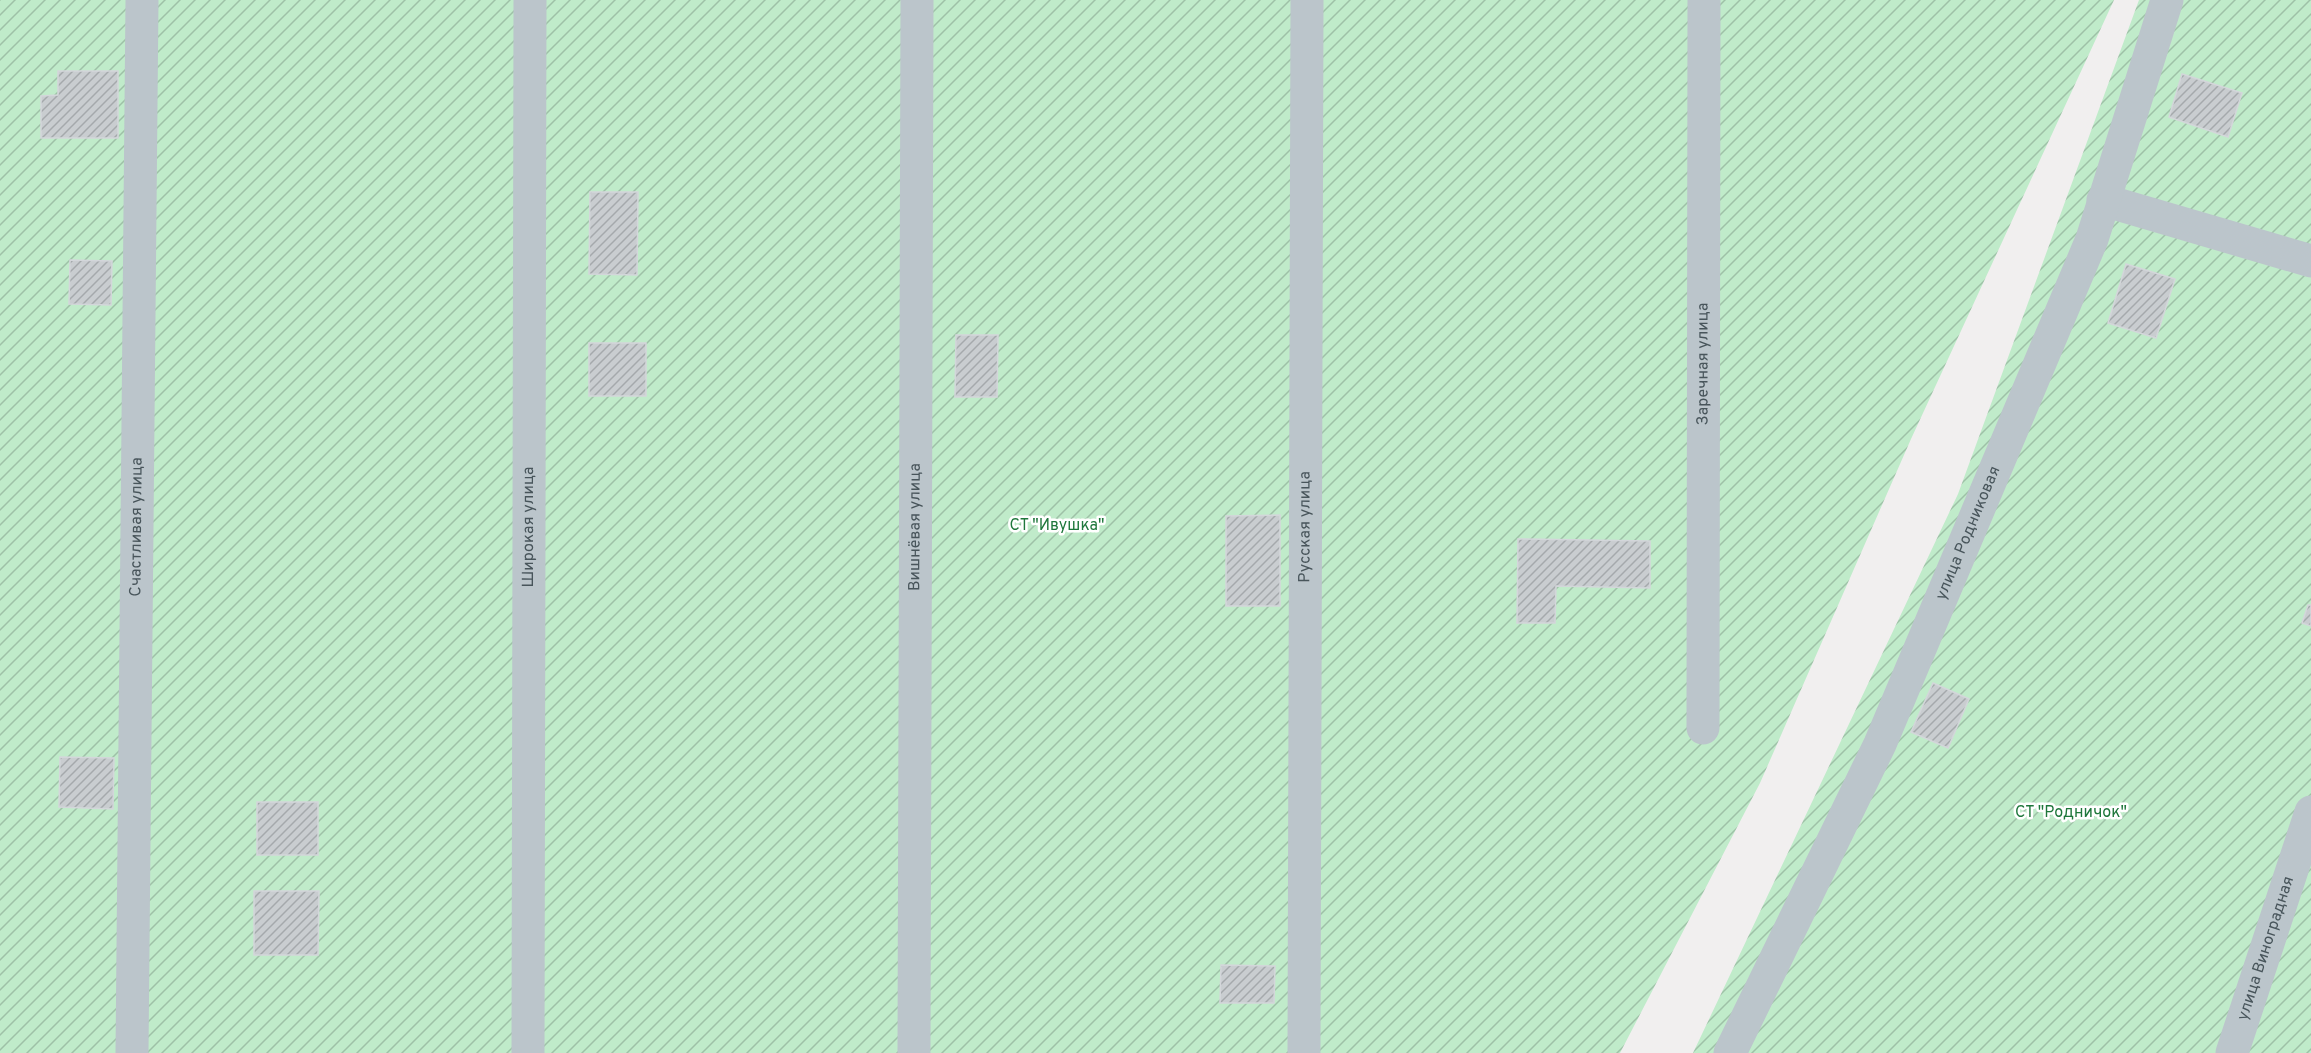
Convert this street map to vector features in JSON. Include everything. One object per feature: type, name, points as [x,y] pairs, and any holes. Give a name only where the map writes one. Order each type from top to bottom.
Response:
[{"type":"street","name":"Счастливая улица","points":[[132,1053],[142,0]]},
{"type":"street","name":"Широкая улица","points":[[528,1053],[530,0]]},
{"type":"street","name":"Вишнёвая улица","points":[[914,1053],[917,0]]},
{"type":"street","name":"Русская улица","points":[[1304,1053],[1307,0]]},
{"type":"street","name":"Заречная улица","points":[[1703,728],[1704,0]]},
{"type":"street","name":"улица Родниковая","points":[[1730,1053],[1880,744],[2088,250],[2168,0]]},
{"type":"street","points":[[2103,200],[2311,261]]},
{"type":"street","name":"улица Виноградная","points":[[2232,1053],[2311,812]]},
{"type":"green space","name":"СТ \"Ивушка\"","points":[[0,0],[2114,0],[1911,439],[1760,783],[1620,1053],[0,1053]]},
{"type":"green space","name":"СТ \"Родничок\"","points":[[2139,0],[2311,0],[2311,1053],[1693,1053],[1958,494]]},
{"type":"building","points":[[58,71],[118,71],[118,138],[41,138],[41,96],[58,95]]},
{"type":"building","points":[[2182,74],[2242,93],[2228,137],[2169,117]]},
{"type":"building","points":[[590,192],[638,192],[637,275],[589,274]]},
{"type":"building","points":[[70,260],[112,261],[111,305],[69,304]]},
{"type":"building","points":[[2126,264],[2175,279],[2156,338],[2108,323]]},
{"type":"building","points":[[956,335],[998,335],[997,397],[955,397]]},
{"type":"building","points":[[589,343],[646,343],[646,396],[589,396]]},
{"type":"building","points":[[1280,515],[1280,606],[1226,606],[1226,516]]},
{"type":"building","points":[[1518,539],[1650,541],[1650,588],[1556,586],[1555,623],[1517,623]]},
{"type":"building","points":[[2308,605],[2311,605],[2311,626],[2302,623]]},
{"type":"building","points":[[1933,683],[1969,699],[1948,748],[1911,732]]},
{"type":"building","points":[[60,757],[114,758],[113,809],[59,807]]},
{"type":"building","points":[[257,802],[318,802],[318,855],[257,855]]},
{"type":"building","points":[[254,891],[319,891],[318,955],[254,955]]},
{"type":"building","points":[[1221,965],[1275,966],[1274,1003],[1220,1003]]}]
